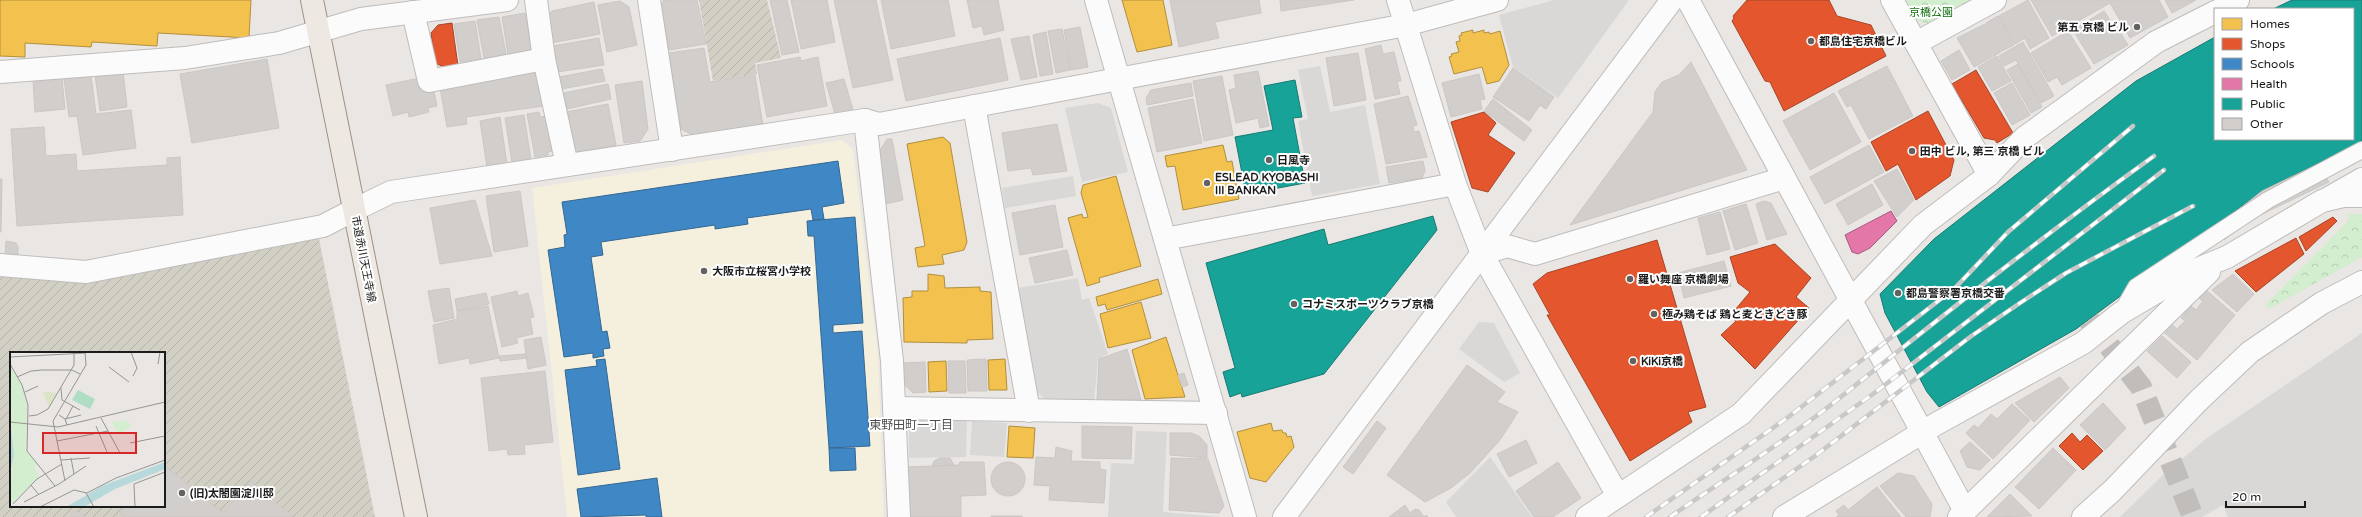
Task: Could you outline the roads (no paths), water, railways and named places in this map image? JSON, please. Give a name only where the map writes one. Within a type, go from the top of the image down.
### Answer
[{"type":"main road","name":"市道赤川天王寺線","points":[[312,0],[416,517]]},
{"type":"street","points":[[0,72],[186,58],[279,43],[361,19],[507,0]]},
{"type":"street","points":[[536,0],[544,59],[567,165]]},
{"type":"street","points":[[649,0],[672,150]]},
{"type":"street","points":[[1096,0],[1245,517]]},
{"type":"street","points":[[1398,0],[1455,184],[1482,254],[1618,496]]},
{"type":"street","points":[[0,265],[86,272],[323,226],[391,192],[865,120],[879,124],[1406,25],[1497,0]]},
{"type":"street","points":[[1284,517],[1672,0]]},
{"type":"street","points":[[1688,0],[1922,433],[1962,514],[2201,279],[2227,257]]},
{"type":"street","points":[[1892,0],[1988,175]]},
{"type":"street","points":[[1916,43],[1995,0]]},
{"type":"street","points":[[2223,8],[2238,0]]},
{"type":"street","points":[[414,12],[429,82],[544,59]]},
{"type":"street","points":[[1587,517],[1741,414],[1923,225],[1988,175],[2024,138],[2156,42],[2214,13]]},
{"type":"street","points":[[974,106],[1029,411]]},
{"type":"street","points":[[865,120],[892,361],[898,517]]},
{"type":"street","points":[[1482,254],[1507,246],[1535,254],[1784,178]]},
{"type":"street","points":[[1784,517],[1922,433],[2083,344],[2121,313],[2190,272],[2227,257],[2362,179]]},
{"type":"street","points":[[1165,240],[1455,184]]},
{"type":"street","points":[[2322,201],[2343,196],[2362,196]]},
{"type":"street","points":[[2082,517],[2113,490],[2198,401],[2250,352],[2322,303],[2362,282]]},
{"type":"street","points":[[894,408],[1216,413]]},
{"type":"lane","points":[[2121,313],[2136,287],[2268,200],[2362,150]]},
{"type":"tunnel","points":[[2089,320],[2141,387],[2193,517]]},
{"type":"railway","points":[[1646,517],[1787,418],[1955,288],[2008,232],[2133,126]]},
{"type":"railway","points":[[1670,517],[1812,419],[2031,247],[2154,156]]},
{"type":"railway","points":[[1701,517],[1873,394],[2164,170]]},
{"type":"railway","points":[[1728,517],[1815,456],[1970,337],[2020,303],[2066,273],[2193,206]]},
{"type":"place","name":"第五 京橋 ビル","points":[[2137,27]]},
{"type":"place","name":"都島住宅京橋ビル","points":[[1811,41]]},
{"type":"place","name":"田中 ビル, 第三 京橋 ビル","points":[[1912,151]]},
{"type":"place","name":"日風寺","points":[[1269,160]]},
{"type":"place","name":"ESLEAD KYOBASHI III BANKAN","points":[[1207,183]]},
{"type":"place","name":"大阪市立桜宮小学校","points":[[704,271]]},
{"type":"place","name":"羅い舞座 京橋劇場","points":[[1630,279]]},
{"type":"place","name":"都島警察署京橋交番","points":[[1898,293]]},
{"type":"place","name":"コナミスポーツクラブ京橋","points":[[1294,304]]},
{"type":"place","name":"極み鶏そば 鶏と麦ときどき豚","points":[[1654,314]]},
{"type":"place","name":"KiKi京橋","points":[[1633,361]]},
{"type":"place","name":"(旧)太閤園淀川邸","points":[[182,493]]},
{"type":"district","name":"東野田町一丁目","points":[[911,425]]},
{"type":"park label","name":"京橋公園","points":[[1931,12]]}]
